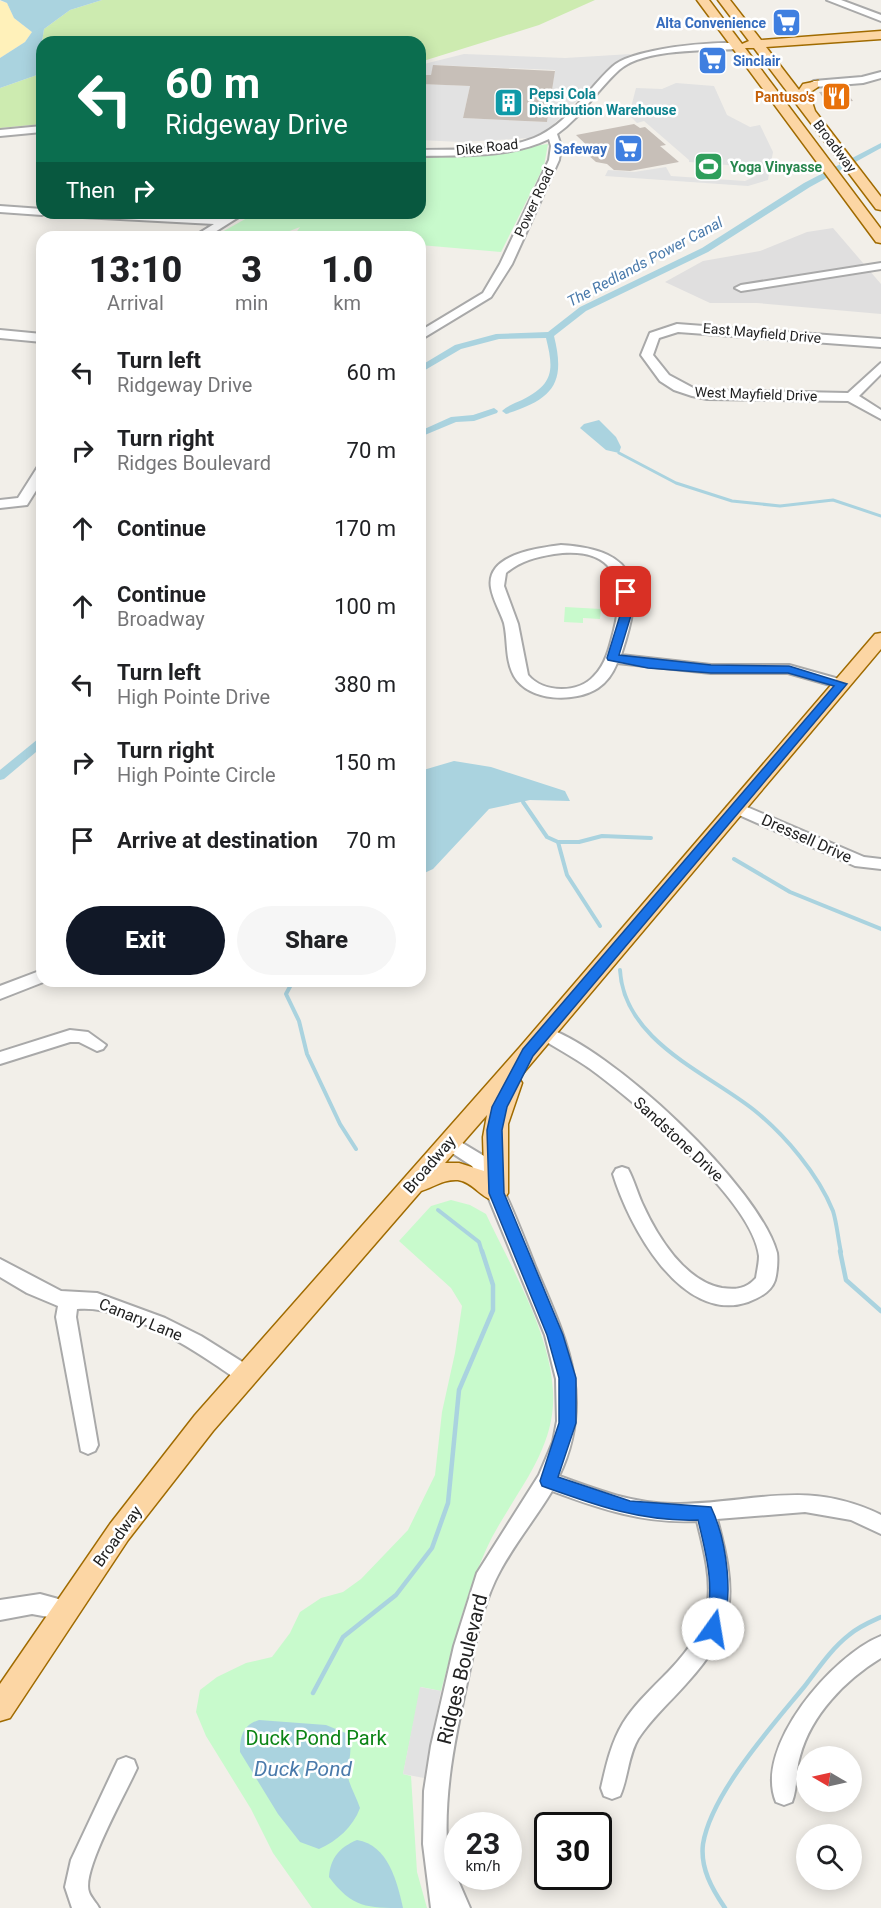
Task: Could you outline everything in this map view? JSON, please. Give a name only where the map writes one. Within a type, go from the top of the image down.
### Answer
[{"type":"main road","name":"Broadway","points":[[704,0],[881,239]]},
{"type":"main road","name":"Broadway","points":[[724,0],[881,206]]},
{"type":"main road","points":[[734,12],[763,35],[809,40]]},
{"type":"main road","points":[[738,46],[881,35]]},
{"type":"main road","points":[[777,69],[791,81],[814,84]]},
{"type":"main road","points":[[764,82],[781,85],[815,120]]},
{"type":"main road","points":[[814,84],[807,87],[803,93],[815,120]]},
{"type":"main road","name":"Broadway","points":[[0,1707],[65,1610],[159,1479],[245,1374],[528,1053],[881,638]]},
{"type":"main road","points":[[496,1193],[494,1140],[496,1118],[528,1053]]},
{"type":"main road","points":[[401,1196],[431,1175],[448,1171],[474,1175],[496,1193]]},
{"type":"street","points":[[832,0],[881,18]]},
{"type":"street","points":[[552,133],[617,67],[626,61],[650,55],[738,46]]},
{"type":"street","points":[[814,84],[863,80],[881,75]]},
{"type":"street","points":[[0,133],[36,130]]},
{"type":"street","name":"Dike Road","points":[[426,152],[514,145],[552,133]]},
{"type":"street","name":"Power Road","points":[[426,332],[487,294],[507,262],[554,160],[556,146],[552,133]]},
{"type":"street","points":[[0,209],[36,212]]},
{"type":"street","points":[[186,219],[226,221]]},
{"type":"street","points":[[209,231],[230,219]]},
{"type":"street","points":[[741,288],[881,266]]},
{"type":"street","name":"East Mayfield Drive","points":[[649,343],[654,336],[663,331],[693,328],[881,343]]},
{"type":"street","points":[[0,334],[36,337]]},
{"type":"street","name":"West Mayfield Drive","points":[[649,343],[647,355],[655,370],[667,383],[690,393],[851,397]]},
{"type":"street","points":[[881,367],[851,397],[881,415]]},
{"type":"street","points":[[0,504],[22,502],[36,480]]},
{"type":"street","points":[[561,549],[596,552],[615,563],[625,576],[628,609],[612,658],[601,678],[587,689],[564,693],[544,691],[524,681],[518,668],[511,624],[498,589],[497,579],[501,569],[536,554],[561,549]]},
{"type":"street","points":[[612,658],[648,664],[711,669],[789,669],[841,684]]},
{"type":"street","name":"Dressell Drive","points":[[735,807],[861,862],[881,864]]},
{"type":"street","points":[[0,993],[36,978]]},
{"type":"street","name":"Sandstone Drive","points":[[544,1033],[595,1064],[712,1166],[760,1228],[769,1261],[765,1280],[755,1291],[740,1297],[715,1294],[690,1283],[679,1273],[638,1216],[628,1197],[622,1174]]},
{"type":"street","points":[[0,1058],[70,1036],[82,1036],[97,1045]]},
{"type":"street","name":"Ridges Boulevard","points":[[443,1908],[436,1856],[434,1814],[439,1756],[474,1611],[498,1554],[548,1481],[567,1423],[567,1378],[555,1335],[496,1193],[477,1161],[449,1142]]},
{"type":"street","name":"Canary Lane","points":[[0,1267],[12,1277],[68,1301],[83,1299],[104,1302],[177,1332],[245,1374]]},
{"type":"street","points":[[68,1301],[66,1317],[88,1445]]},
{"type":"street","points":[[548,1481],[630,1508],[675,1514],[774,1503],[814,1502],[855,1512],[881,1526]]},
{"type":"street","points":[[612,1788],[621,1755],[631,1731],[704,1645],[713,1629],[718,1612],[720,1575],[705,1512]]},
{"type":"street","points":[[0,1610],[31,1603],[48,1603],[65,1610]]},
{"type":"street","points":[[784,1794],[787,1759],[795,1735],[808,1715],[848,1667],[881,1646]]},
{"type":"street","points":[[87,1908],[78,1896],[77,1885],[81,1866],[126,1768]]},
{"type":"street","name":"Ridges Boulevard","points":[[436,1856],[458,1908]]},
{"type":"shaded area","points":[[464,54],[565,58],[631,54],[610,67],[547,131],[530,138],[460,142],[426,140],[426,84],[470,86],[463,118],[547,122],[555,70],[434,65],[431,75],[426,75],[426,64]]},
{"type":"shaded area","points":[[676,83],[714,86],[727,115],[750,127],[760,125],[773,152],[768,180],[748,186],[605,176],[608,170],[634,172],[666,167],[671,176],[745,181],[756,176],[757,164],[752,167],[689,162],[644,121],[637,123],[629,115],[636,88],[662,89]]},
{"type":"shaded area","points":[[833,228],[881,284],[881,314],[757,303],[710,303],[665,282],[703,261],[760,251],[807,232]]},
{"type":"shaded area","points":[[420,1687],[441,1691],[424,1778],[403,1774]]},
{"type":"green space","points":[[102,0],[595,0],[539,25],[426,60],[426,36],[43,36],[44,29],[70,10]]},
{"type":"green space","points":[[36,75],[36,125],[0,128],[0,88]]},
{"type":"green space","points":[[548,144],[544,166],[501,252],[426,246],[426,231],[297,231],[300,227],[290,231],[224,231],[245,219],[426,219],[426,157],[491,152]]},
{"type":"green space","points":[[565,607],[601,609],[600,619],[583,618],[583,623],[564,622]]},
{"type":"green space","name":"Duck Pond Park","points":[[451,1200],[470,1205],[486,1214],[528,1300],[545,1346],[550,1369],[553,1391],[552,1414],[539,1456],[495,1532],[478,1569],[460,1620],[441,1691],[421,1687],[403,1774],[411,1776],[417,1872],[427,1908],[312,1908],[273,1853],[251,1809],[206,1736],[196,1712],[200,1690],[217,1677],[246,1663],[272,1657],[290,1633],[300,1612],[321,1598],[343,1592],[361,1579],[408,1530],[435,1475],[442,1412],[455,1353],[462,1306],[451,1288],[399,1241],[431,1206]]},
{"type":"sand","points":[[0,1],[7,3],[14,18],[32,32],[25,42],[0,58]]},
{"type":"water","points":[[0,0],[102,0],[70,10],[44,29],[43,36],[36,36],[36,75],[0,88],[0,58],[25,42],[32,32],[14,18],[7,3]]},
{"type":"water","points":[[599,420],[616,437],[621,447],[619,453],[606,450],[580,428],[584,424]]},
{"type":"water","points":[[454,761],[491,767],[565,791],[570,801],[530,800],[489,809],[433,869],[426,872],[426,769]]},
{"type":"water","name":"Duck Pond","points":[[259,1720],[326,1725],[348,1734],[351,1746],[348,1775],[360,1808],[349,1827],[326,1846],[319,1849],[300,1842],[278,1814],[240,1752],[246,1728]]},
{"type":"water","points":[[357,1840],[368,1843],[384,1857],[394,1876],[403,1908],[380,1908],[362,1904],[345,1895],[329,1877],[331,1864],[337,1854]]},
{"type":"building","name":"Pepsi Cola Distribution Warehouse","points":[[433,65],[555,71],[547,122],[463,118],[470,86],[426,84],[426,75],[431,75]]},
{"type":"building","name":"Pantuso's","points":[[845,90],[853,101],[843,102],[848,108],[831,109],[819,92]]},
{"type":"building","name":"Safeway","points":[[634,124],[640,128],[645,127],[666,145],[660,146],[679,162],[630,171],[614,170],[607,164],[596,162],[587,154],[595,153],[576,135]]},
{"type":"waterway","name":"The Redlands Power Canal","points":[[550,335],[583,309],[705,250],[807,185],[881,145]]},
{"type":"waterway","name":"The Redlands Power Canal","points":[[426,366],[458,347],[499,336],[550,335]]},
{"type":"waterway","name":"The Redlands Power Canal","points":[[506,411],[534,398],[550,385],[556,366],[550,335]]},
{"type":"waterway","name":"The Redlands Power Canal","points":[[426,431],[454,419],[474,418],[494,411]]},
{"type":"waterway","points":[[619,453],[676,483],[732,501],[780,506],[833,500],[881,516]]},
{"type":"waterway","name":"The Redlands Power Canal","points":[[0,776],[36,746]]},
{"type":"waterway","points":[[523,802],[547,837],[558,842]]},
{"type":"waterway","points":[[558,842],[579,842],[602,836],[651,838]]},
{"type":"waterway","points":[[558,842],[567,875],[600,926]]},
{"type":"waterway","points":[[734,859],[790,892],[881,929]]},
{"type":"waterway","points":[[620,970],[625,995],[636,1016],[652,1035],[670,1052],[754,1110],[800,1156],[819,1183],[833,1211],[841,1252]]},
{"type":"waterway","points":[[290,987],[286,994],[299,1021],[307,1054],[340,1124],[356,1149]]},
{"type":"waterway","points":[[438,1210],[479,1242],[482,1252]]},
{"type":"waterway","points":[[313,1693],[343,1637],[396,1595],[432,1548],[448,1503],[459,1390],[493,1310],[493,1285],[482,1251]]},
{"type":"waterway","points":[[840,1251],[846,1280],[881,1311]]},
{"type":"waterway","points":[[725,1908],[708,1878],[703,1861],[703,1844],[708,1824],[718,1804],[744,1761],[831,1653],[853,1632],[881,1617]]},
{"type":"place","name":"Alta Convenience","points":[[787,23]]},
{"type":"place","name":"Sinclair","points":[[712,61]]},
{"type":"place","name":"Pantuso's","points":[[836,97]]},
{"type":"place","name":"Pepsi Cola Distribution Warehouse","points":[[508,102]]},
{"type":"place","name":"Safeway","points":[[628,149]]},
{"type":"place","name":"Yoga Vinyasse","points":[[709,167]]},
{"type":"route","points":[[626,592],[628,609],[612,658],[648,664],[711,669],[789,669],[841,684],[528,1053],[499,1107],[494,1130],[496,1193],[555,1335],[567,1378],[569,1396],[567,1423],[548,1481],[630,1508],[675,1514],[705,1512],[720,1575],[718,1612],[713,1629]]}]
